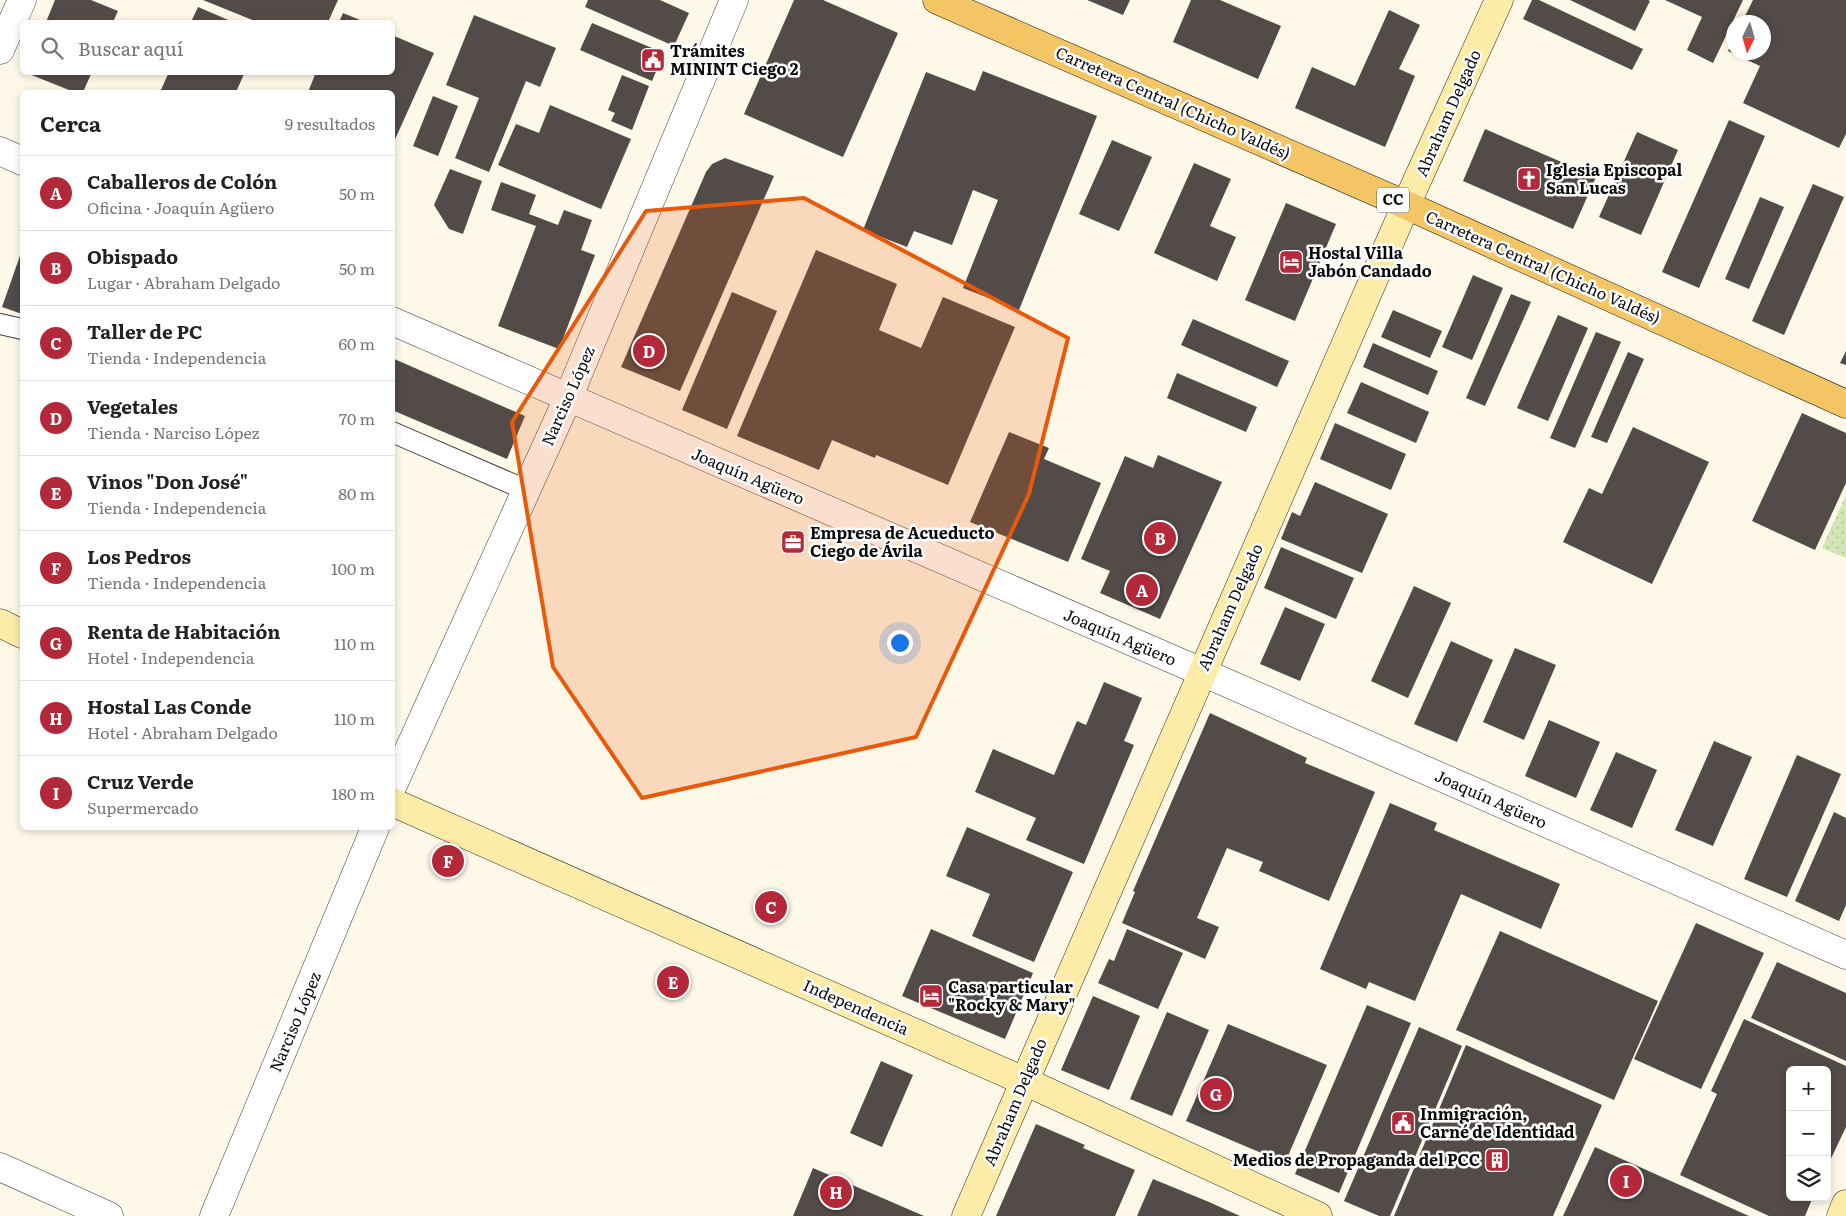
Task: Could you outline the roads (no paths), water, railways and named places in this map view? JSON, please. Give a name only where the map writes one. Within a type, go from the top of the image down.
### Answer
[{"type":"main road","name":"Carretera Central (Chicho Valdés)","points":[[937,0],[1406,205],[1846,404]]},
{"type":"main road","name":"Abraham Delgado","points":[[966,1216],[1406,205],[1499,0]]},
{"type":"main road","points":[[0,623],[20,633]]},
{"type":"main road","name":"Independencia","points":[[395,803],[1024,1081],[1318,1216]]},
{"type":"main road","points":[[1841,1216],[1846,1204]]},
{"type":"street","points":[[0,50],[22,0]]},
{"type":"street","name":"Narciso López","points":[[395,780],[568,398],[734,0]]},
{"type":"street","points":[[0,151],[20,160]]},
{"type":"street","name":"Joaquín Agüero","points":[[395,322],[1202,672],[1846,955]]},
{"type":"street","name":"Narciso López","points":[[214,1216],[374,830]]},
{"type":"street","points":[[0,1167],[110,1216]]},
{"type":"lane","points":[[0,324],[20,329]]},
{"type":"lane","points":[[395,433],[526,490]]},
{"type":"place","name":"Trámites MININT Ciego 2","points":[[653,60]]},
{"type":"place","name":"Iglesia Episcopal San Lucas","points":[[1529,179]]},
{"type":"place","name":"Hostal Villa Jabón Candado","points":[[1291,262]]},
{"type":"place","name":"Vegetales","points":[[649,351]]},
{"type":"place","name":"Obispado","points":[[1160,538]]},
{"type":"place","name":"Empresa de Acueducto Ciego de Ávila","points":[[793,542]]},
{"type":"place","name":"Caballeros de Colón","points":[[1142,590]]},
{"type":"place","name":"Los Pedros","points":[[448,861]]},
{"type":"place","name":"Taller de PC","points":[[771,907]]},
{"type":"place","name":"Vinos \"Don José\"","points":[[673,982]]},
{"type":"place","name":"Casa particular \"Rocky & Mary\"","points":[[931,996]]},
{"type":"place","name":"Renta de Habitación","points":[[1216,1094]]},
{"type":"place","name":"Inmigración, Carné de Identidad","points":[[1403,1123]]},
{"type":"place","name":"Medios de Propaganda del PCC","points":[[1497,1160]]},
{"type":"place","name":"Cruz Verde","points":[[1626,1181]]},
{"type":"place","name":"Hostal Las Conde","points":[[836,1192]]}]
